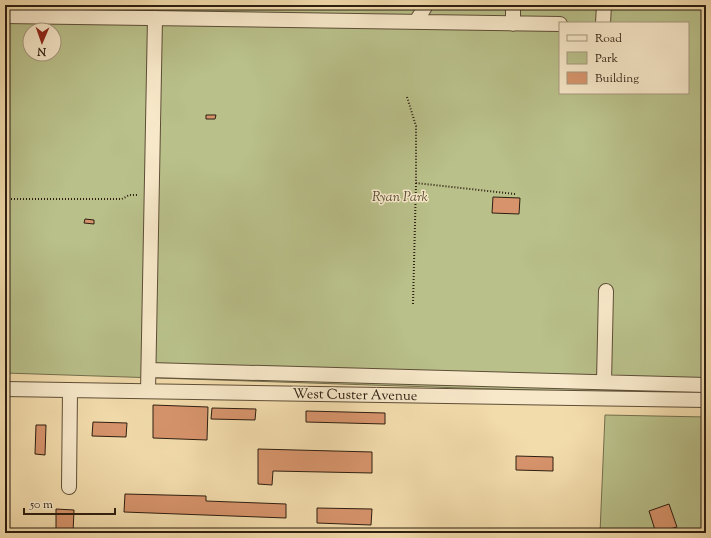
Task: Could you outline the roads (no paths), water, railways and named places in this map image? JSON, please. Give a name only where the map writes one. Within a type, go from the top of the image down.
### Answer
[{"type":"street","points":[[416,22],[426,5]]},
{"type":"street","points":[[513,5],[513,24]]},
{"type":"street","points":[[603,22],[604,5]]},
{"type":"street","points":[[5,16],[559,24]]},
{"type":"street","points":[[148,391],[155,18]]},
{"type":"street","points":[[604,382],[606,291]]},
{"type":"street","points":[[149,370],[706,385]]},
{"type":"street","name":"West Custer Avenue","points":[[5,389],[706,400]]},
{"type":"street","points":[[69,487],[70,390]]},
{"type":"park label","name":"Ryan Park","points":[[400,196]]}]
